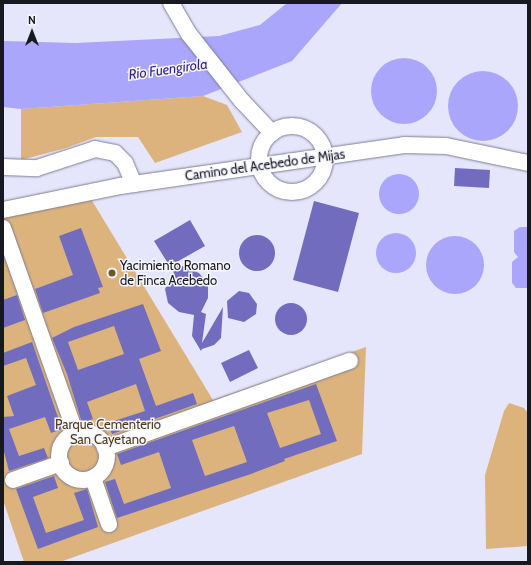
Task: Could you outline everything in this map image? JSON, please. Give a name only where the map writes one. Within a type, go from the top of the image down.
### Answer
[{"type":"street","points":[[171,3],[189,34],[242,100],[272,133]]},
{"type":"street","points":[[298,126],[307,129],[320,141],[325,156],[325,167],[317,182],[305,190],[293,193],[273,186],[263,175],[259,155],[264,141],[272,133],[281,128],[298,126]]},
{"type":"street","name":"Camino del Acebedo de Mijas","points":[[3,210],[62,196],[134,184],[325,156],[423,144],[446,146],[528,163]]},
{"type":"street","points":[[3,167],[37,168],[95,149],[115,153],[126,163],[134,184]]},
{"type":"street","points":[[3,228],[76,434]]},
{"type":"street","points":[[105,448],[350,361]]},
{"type":"street","points":[[85,431],[102,439],[105,448],[108,457],[100,475],[83,481],[64,474],[58,455],[66,438],[85,431]]},
{"type":"street","points":[[13,480],[61,463]]},
{"type":"street","points":[[93,478],[109,524]]},
{"type":"green space","points":[[203,96],[227,105],[242,132],[155,163],[138,137],[96,137],[66,148],[21,160],[21,109]]},
{"type":"green space","name":"Parque Cementerio San Cayetano","points":[[91,199],[213,400],[366,347],[362,454],[60,562],[24,562],[3,500],[3,217]]},
{"type":"green space","points":[[509,403],[524,408],[528,413],[528,546],[486,549],[485,475],[504,411]]},
{"type":"water","name":"Rio Fuengirola","points":[[287,3],[342,3],[292,61],[203,96],[21,109],[3,107],[3,41],[76,43],[219,36],[260,25]]},
{"type":"water","points":[[397,58],[411,58],[423,63],[432,72],[437,84],[435,104],[428,115],[411,124],[397,124],[385,119],[376,110],[371,98],[371,84],[376,72],[385,63]]},
{"type":"water","points":[[483,71],[496,74],[508,81],[515,93],[518,106],[515,119],[508,131],[496,138],[483,141],[470,138],[458,131],[451,119],[448,106],[451,93],[458,81],[470,74]]},
{"type":"water","points":[[403,174],[410,177],[416,183],[419,194],[418,202],[410,211],[403,214],[395,214],[388,211],[380,202],[379,190],[382,183],[391,175]]},
{"type":"water","points":[[520,227],[528,227],[528,288],[516,288],[512,283],[512,262],[518,257],[514,252],[514,231]]},
{"type":"water","points":[[400,233],[407,236],[413,242],[416,253],[415,261],[407,270],[400,273],[392,273],[385,270],[377,261],[376,249],[379,242],[388,234]]},
{"type":"water","points":[[449,236],[461,236],[476,244],[484,259],[484,271],[476,286],[461,294],[449,294],[434,286],[426,271],[426,259],[434,244]]},
{"type":"building","points":[[455,168],[490,170],[489,188],[454,186]]},
{"type":"building","points":[[314,201],[359,213],[338,292],[293,280]]},
{"type":"building","points":[[190,220],[205,246],[175,263],[199,273],[208,284],[208,298],[201,312],[206,314],[202,343],[223,307],[221,338],[214,345],[202,349],[201,351],[192,336],[194,315],[179,312],[168,303],[165,289],[174,273],[154,241]]},
{"type":"building","points":[[81,228],[103,287],[98,288],[100,293],[43,313],[35,289],[73,275],[59,236]]},
{"type":"building","points":[[260,235],[270,240],[274,246],[274,260],[270,266],[264,270],[254,271],[244,266],[240,260],[239,250],[244,240],[250,236]]},
{"type":"building","points":[[239,291],[249,293],[257,304],[256,314],[244,322],[228,318],[227,301]]},
{"type":"building","points":[[17,295],[25,320],[3,328],[3,300]]},
{"type":"building","points":[[291,303],[302,308],[307,319],[302,330],[291,335],[280,330],[275,319],[280,308]]},
{"type":"building","points":[[143,304],[161,351],[139,359],[156,406],[193,393],[197,404],[112,434],[108,423],[145,411],[136,384],[87,402],[93,419],[82,423],[67,374],[52,338],[74,327]],"holes":[[[114,326],[124,354],[78,370],[68,342]]]},
{"type":"building","points":[[32,342],[62,429],[51,433],[45,417],[9,429],[19,456],[44,448],[48,458],[9,471],[3,448],[3,417],[14,416],[7,396],[36,385],[26,358],[3,366],[3,353]]},
{"type":"building","points":[[249,350],[258,368],[230,382],[221,363]]},
{"type":"building","points":[[316,384],[337,441],[284,459],[285,461],[251,474],[117,518],[105,482],[115,479],[124,504],[171,488],[159,452],[121,465],[117,454]],"holes":[[[309,400],[321,434],[280,448],[267,413]],[[234,426],[247,462],[205,476],[192,440]]]},
{"type":"building","points":[[54,476],[58,488],[33,497],[46,533],[84,520],[74,493],[87,489],[98,527],[38,549],[16,489]]},
{"type":"place","name":"Yacimiento Romano de Finca Acebedo","points":[[112,273]]}]
